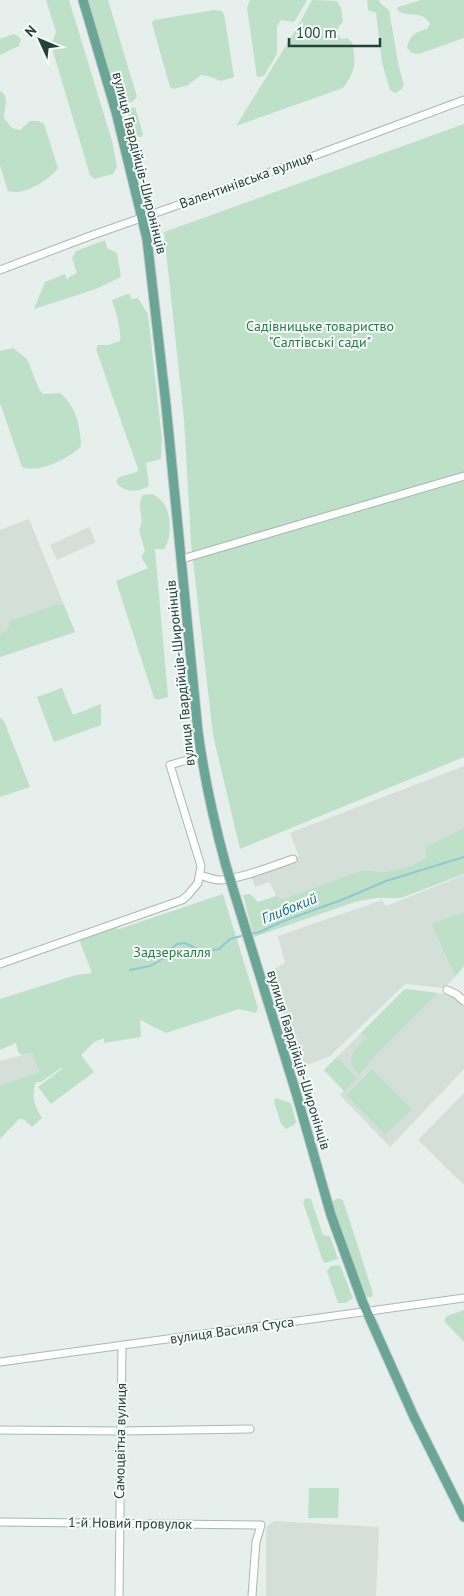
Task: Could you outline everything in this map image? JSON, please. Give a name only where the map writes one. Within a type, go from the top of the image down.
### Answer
[{"type":"main road","name":"вулиця Гвардійців-Широнінців","points":[[82,0],[116,112],[147,239],[182,559],[201,756],[218,838],[297,1096],[331,1215],[366,1312],[437,1466],[464,1517]]},
{"type":"street","name":"Валентинівська вулиця","points":[[0,270],[464,100]]},
{"type":"street","points":[[182,559],[464,476]]},
{"type":"street","points":[[0,964],[182,900],[193,890],[200,875],[200,861],[170,765],[201,756]]},
{"type":"street","points":[[200,875],[211,879],[226,879],[263,870],[293,858]]},
{"type":"street","points":[[447,990],[456,994],[464,1001]]},
{"type":"street","name":"вулиця Василя Стуса","points":[[0,1362],[464,1298]]},
{"type":"street","name":"Самоцвітна вулиця","points":[[119,1596],[122,1345]]},
{"type":"street","points":[[0,1430],[121,1432],[250,1429]]},
{"type":"street","name":"1-й Новий провулок","points":[[0,1522],[261,1525],[256,1542],[252,1596]]},
{"type":"shaded area","points":[[29,519],[75,632],[0,657],[0,530]]},
{"type":"shaded area","points":[[89,527],[96,542],[57,560],[50,545]]},
{"type":"shaded area","points":[[464,766],[464,828],[426,846],[426,858],[405,868],[383,872],[362,870],[283,899],[276,896],[270,882],[255,887],[251,875],[299,857],[290,833]]},
{"type":"shaded area","points":[[464,875],[464,912],[431,925],[455,977],[444,988],[405,984],[330,1056],[302,1067],[299,1064],[271,971],[285,963],[278,936],[382,900],[386,906]]},
{"type":"shaded area","points":[[405,989],[452,995],[464,1006],[464,1069],[390,1147],[340,1095],[344,1091],[324,1070]]},
{"type":"shaded area","points":[[32,1053],[39,1072],[0,1085],[0,1061]]},
{"type":"shaded area","points":[[464,1093],[464,1185],[418,1140]]},
{"type":"shaded area","points":[[274,1521],[379,1527],[376,1596],[266,1596],[266,1527]]},
{"type":"green space","points":[[46,0],[69,0],[112,141],[117,167],[113,174],[94,179],[90,175],[51,45],[56,32]]},
{"type":"green space","points":[[86,0],[108,0],[137,97],[132,102],[119,105],[115,103]]},
{"type":"green space","points":[[250,0],[307,0],[295,21],[281,20],[277,26],[277,54],[264,76],[257,77],[247,8]]},
{"type":"green space","points":[[312,0],[337,1],[341,8],[343,22],[339,26],[337,33],[341,39],[347,38],[352,42],[354,55],[353,71],[347,82],[343,88],[236,126],[298,26]]},
{"type":"green space","points":[[367,0],[379,0],[389,10],[399,68],[404,84],[402,89],[395,93],[390,90],[382,63],[376,13],[368,10]]},
{"type":"green space","points":[[421,0],[464,0],[464,38],[419,54],[412,53],[407,48],[409,40],[416,33],[427,29],[430,24],[427,19],[419,15],[401,13],[397,10],[398,7]]},
{"type":"green space","points":[[214,10],[221,11],[224,14],[234,77],[221,81],[201,75],[188,85],[174,89],[170,87],[152,23],[154,20]]},
{"type":"green space","points":[[14,34],[21,40],[19,46],[0,55],[0,39]]},
{"type":"green space","points":[[0,91],[6,99],[4,118],[12,128],[20,130],[30,121],[38,121],[44,124],[58,168],[43,182],[21,191],[8,191],[0,166]]},
{"type":"green space","points":[[135,107],[143,134],[141,137],[137,137],[133,131],[127,109]]},
{"type":"green space","name":"Садівницьке товариство \"Салтівські сади\"","points":[[464,124],[464,757],[240,849],[213,735],[191,543],[184,419],[164,232]]},
{"type":"green space","points":[[105,240],[107,248],[117,253],[121,277],[96,289],[34,309],[45,282],[65,274],[67,280],[77,273],[72,258],[76,251]]},
{"type":"green space","points":[[130,294],[131,299],[138,298],[148,314],[162,440],[161,459],[146,463],[149,486],[135,491],[127,490],[116,482],[119,477],[137,472],[138,468],[96,349],[98,345],[108,345],[120,341],[119,327],[112,300]]},
{"type":"green space","points":[[13,348],[27,359],[39,389],[43,394],[60,393],[70,403],[78,424],[81,446],[62,460],[45,467],[29,469],[22,467],[0,403],[0,351]]},
{"type":"green space","points":[[153,494],[165,505],[170,527],[167,545],[164,549],[155,549],[168,697],[157,700],[154,698],[116,581],[148,568],[142,559],[145,551],[139,530],[141,526],[140,504],[143,495]]},
{"type":"green space","points":[[56,604],[64,605],[75,632],[0,657],[0,634],[8,630],[9,622]]},
{"type":"green space","points":[[62,688],[73,715],[101,704],[101,725],[54,742],[37,697]]},
{"type":"green space","points":[[0,717],[4,721],[30,787],[0,797]]},
{"type":"green space","points":[[464,828],[464,874],[401,898],[375,898],[355,902],[254,937],[243,895],[250,894],[258,902],[276,896],[283,899],[362,870],[383,872],[405,868],[426,858],[426,846]]},
{"type":"green space","name":"Задзеркалля","points":[[223,894],[258,1008],[256,1013],[239,1009],[166,1033],[140,1020],[141,1037],[104,1043],[104,1038],[94,1042],[81,1055],[94,1072],[51,1104],[38,1087],[63,1068],[41,1082],[36,1082],[34,1101],[42,1118],[32,1127],[23,1119],[19,1119],[0,1139],[0,1085],[39,1072],[32,1053],[22,1055],[18,1052],[16,1043],[0,1050],[0,999],[76,975],[92,973],[78,937],[107,926],[119,929]]},
{"type":"green space","points":[[464,912],[464,966],[455,977],[431,924]]},
{"type":"green space","points":[[405,989],[438,993],[371,1060],[359,1075],[354,1069],[351,1060],[354,1051],[366,1038],[361,1033]]},
{"type":"green space","points":[[337,1057],[357,1078],[344,1091],[324,1070]]},
{"type":"green space","points":[[372,1069],[412,1109],[385,1135],[346,1095]]},
{"type":"green space","points":[[275,1098],[291,1103],[296,1122],[294,1125],[286,1129],[281,1124],[274,1102]]},
{"type":"green space","points":[[306,1198],[311,1199],[323,1235],[330,1236],[338,1259],[325,1263],[322,1259],[303,1202]]},
{"type":"green space","points":[[338,1198],[343,1200],[373,1294],[372,1297],[367,1297],[363,1293],[332,1205],[333,1201]]},
{"type":"green space","points":[[340,1265],[353,1298],[346,1303],[338,1303],[327,1271],[331,1266]]},
{"type":"green space","points":[[464,1310],[464,1342],[444,1321],[447,1316]]},
{"type":"green space","points":[[309,1488],[339,1488],[338,1518],[308,1518]]},
{"type":"waterway","name":"Глибокий","points":[[250,934],[260,932],[386,881],[464,857]]},
{"type":"waterway","name":"Глибокий","points":[[130,970],[150,966],[166,957],[177,944],[185,943],[203,952],[219,949],[230,939],[245,935]]}]
